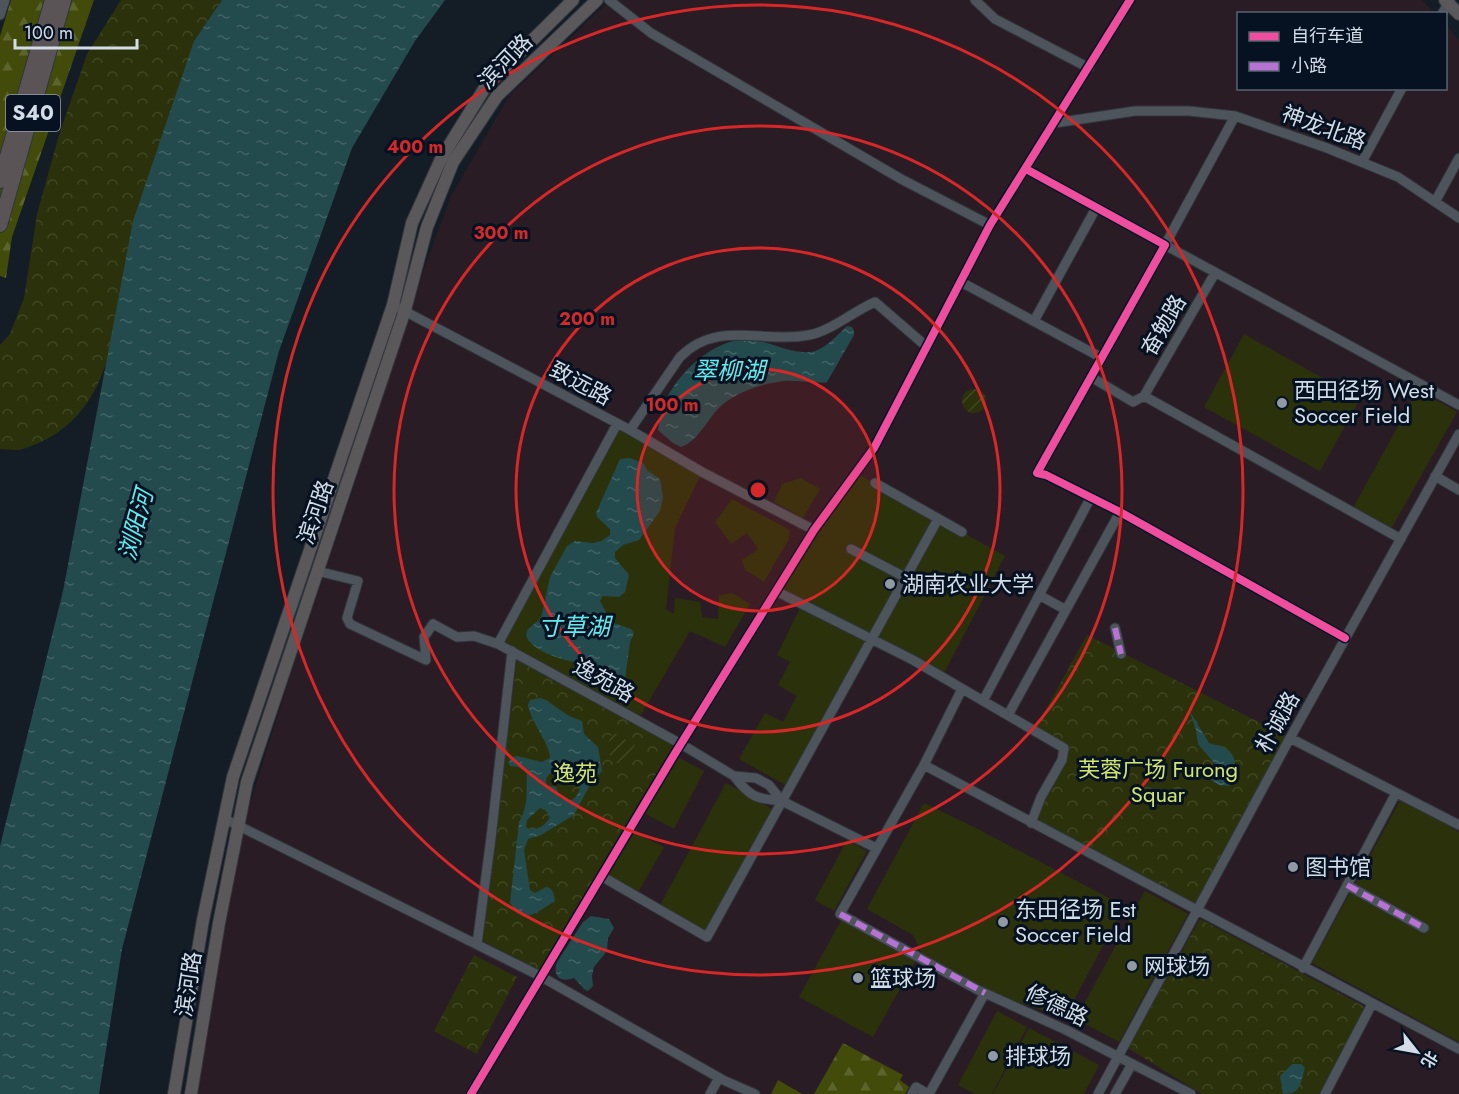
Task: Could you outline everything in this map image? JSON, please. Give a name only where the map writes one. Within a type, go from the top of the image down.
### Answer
[{"type":"highway","name":"S40","points":[[0,181],[52,0]]},
{"type":"highway","name":"S40","points":[[0,225],[64,0]]},
{"type":"main road","name":"滨河路","points":[[174,1094],[203,920],[233,777],[393,304],[412,223],[442,157],[486,86],[573,0]]},
{"type":"main road","name":"滨河路","points":[[191,1094],[219,923],[247,782],[405,310],[427,227],[453,162],[497,96],[597,0]]},
{"type":"main road","points":[[1446,4],[1459,14]]},
{"type":"street","points":[[0,15],[4,0]]},
{"type":"street","points":[[609,0],[651,33],[901,179],[990,225]]},
{"type":"street","points":[[975,0],[995,18],[1089,68]]},
{"type":"street","points":[[471,1094],[681,744],[814,530],[874,448],[990,225],[1130,0]]},
{"type":"street","points":[[1362,162],[1401,90]]},
{"type":"street","name":"神龙北路","points":[[1054,123],[1134,111],[1189,111],[1235,116],[1398,177],[1459,218]]},
{"type":"street","points":[[1235,116],[1037,472],[1120,512],[1345,638]]},
{"type":"street","points":[[1435,202],[1459,158]]},
{"type":"street","points":[[1026,169],[1459,405]]},
{"type":"street","points":[[1034,321],[1096,208]]},
{"type":"street","name":"奋勉路","points":[[1144,396],[1215,273]]},
{"type":"street","points":[[961,282],[1102,358]]},
{"type":"street","points":[[630,430],[680,357],[689,348],[713,337],[738,334],[774,337],[811,335],[875,302],[927,347]]},
{"type":"street","name":"致远路","points":[[393,304],[630,430],[702,472],[814,530]]},
{"type":"street","points":[[1091,377],[1133,402],[1144,396],[1401,539]]},
{"type":"street","points":[[498,644],[617,424]]},
{"type":"street","name":"朴诚路","points":[[1098,1094],[1290,738],[1459,434]]},
{"type":"street","points":[[1435,476],[1459,490]]},
{"type":"street","points":[[875,483],[962,532]]},
{"type":"street","points":[[983,701],[1091,497]]},
{"type":"street","points":[[1008,716],[1120,512]]},
{"type":"street","points":[[601,876],[707,937],[938,519]]},
{"type":"street","points":[[851,549],[916,584]]},
{"type":"street","name":"逸苑路","points":[[317,571],[358,581],[347,618],[351,624],[426,660],[424,637],[433,624],[457,637],[474,636],[498,644],[681,744],[734,776],[756,778],[769,785],[782,801],[876,848]]},
{"type":"street","points":[[777,591],[913,660],[1064,748],[1062,760],[1041,796],[1031,823]]},
{"type":"street","points":[[1039,595],[1066,610]]},
{"type":"street","points":[[1115,628],[1121,654]]},
{"type":"street","points":[[477,944],[512,651]]},
{"type":"street","points":[[876,848],[924,765],[962,689]]},
{"type":"street","points":[[1290,738],[1459,825]]},
{"type":"street","points":[[924,765],[1197,912],[1459,1049]]},
{"type":"street","points":[[734,776],[746,792],[760,800],[782,801]]},
{"type":"street","points":[[1303,968],[1396,793]]},
{"type":"street","points":[[225,819],[540,976],[719,1078],[755,1094]]},
{"type":"street","name":"修德路","points":[[876,848],[840,914],[982,991],[1118,1056],[1191,1094]]},
{"type":"street","points":[[1347,885],[1424,928]]},
{"type":"street","points":[[912,1094],[916,1087],[929,1094],[982,991]]},
{"type":"street","points":[[1325,1094],[1372,1004]]},
{"type":"street","points":[[1115,1094],[1132,1064]]},
{"type":"street","points":[[710,1094],[719,1078]]},
{"type":"shaded area","name":"湖南农业大学","points":[[610,0],[1422,0],[1434,12],[1237,12],[1237,90],[1447,90],[1447,26],[1459,40],[1459,1094],[197,1094],[240,837],[292,669],[420,280],[451,196],[509,96]]},
{"type":"green space","points":[[11,0],[94,0],[12,237],[6,278],[0,276],[0,36]]},
{"type":"green space","points":[[121,0],[222,0],[194,41],[108,358],[94,392],[72,420],[42,442],[23,449],[0,449],[0,345],[10,334],[24,298],[37,214],[59,135],[87,54]]},
{"type":"green space","name":"西田径场 West Soccer Field","points":[[1244,334],[1360,399],[1320,471],[1204,407]]},
{"type":"green space","points":[[974,389],[979,390],[985,396],[985,406],[979,412],[974,413],[969,412],[963,406],[962,401],[963,396],[969,390]]},
{"type":"green space","points":[[1418,390],[1457,412],[1391,529],[1353,508]]},
{"type":"green space","points":[[617,424],[702,472],[675,528],[666,609],[674,614],[675,598],[700,602],[702,617],[718,619],[719,595],[733,593],[750,604],[725,647],[690,631],[638,720],[498,644]]},
{"type":"green space","points":[[856,473],[1005,556],[942,677],[872,641],[789,787],[739,759],[765,713],[783,722],[797,696],[778,685],[790,662],[777,655],[802,604],[776,591]]},
{"type":"green space","points":[[801,478],[820,489],[803,518],[774,502],[782,484]]},
{"type":"green space","points":[[732,499],[790,530],[789,539],[764,582],[745,570],[742,560],[758,549],[747,533],[731,544],[715,522]]},
{"type":"green space","name":"芙蓉广场 Furong Squar","points":[[1087,635],[1290,738],[1197,912],[1095,857],[1055,829],[1036,820],[1047,781],[1068,746],[1035,729]]},
{"type":"green space","name":"逸苑","points":[[517,660],[675,746],[539,970],[483,941]]},
{"type":"green space","points":[[613,732],[635,745],[623,767],[614,760],[609,752]]},
{"type":"green space","points":[[674,755],[704,771],[674,829],[640,811]]},
{"type":"green space","points":[[726,783],[776,811],[707,937],[658,909]]},
{"type":"green space","points":[[1401,799],[1459,832],[1459,1042],[1312,963]]},
{"type":"green space","name":"东田径场 Est Soccer Field","points":[[924,803],[1124,906],[1065,1017],[978,990],[926,962],[913,935],[867,909]]},
{"type":"green space","points":[[629,830],[664,847],[636,896],[601,876]]},
{"type":"green space","points":[[847,840],[867,851],[834,911],[815,900]]},
{"type":"green space","name":"网球场","points":[[1145,891],[1188,914],[1119,1042],[1076,1019]]},
{"type":"green space","name":"篮球场","points":[[842,919],[916,960],[873,1037],[799,997]]},
{"type":"green space","points":[[1200,919],[1367,1008],[1319,1094],[1202,1094],[1128,1048]]},
{"type":"green space","points":[[474,955],[517,977],[477,1054],[434,1031]]},
{"type":"green space","name":"排球场","points":[[997,1011],[1027,1027],[992,1094],[975,1094],[958,1085]]},
{"type":"green space","points":[[1029,1028],[1099,1065],[1084,1094],[993,1094]]},
{"type":"green space","points":[[843,1043],[903,1075],[900,1080],[909,1087],[905,1094],[814,1094]]},
{"type":"green space","points":[[778,1080],[802,1094],[771,1094]]},
{"type":"water","name":"浏阳河","points":[[222,0],[445,0],[415,41],[352,148],[279,351],[122,949],[99,1094],[0,1094],[0,846],[63,591],[133,221],[194,41]]},
{"type":"water","name":"翠柳湖","points":[[847,326],[852,327],[854,335],[827,382],[784,381],[747,390],[721,406],[700,433],[681,447],[658,430],[664,406],[673,387],[692,365],[715,348],[728,342],[755,340],[789,350],[810,352],[825,346]]},
{"type":"water","name":"寸草湖","points":[[630,458],[643,463],[648,471],[660,479],[663,497],[660,511],[639,540],[623,545],[615,552],[615,558],[629,575],[625,592],[619,597],[603,596],[600,601],[611,622],[631,629],[634,633],[630,642],[625,680],[608,684],[582,674],[576,662],[555,657],[539,649],[528,640],[526,635],[528,629],[539,620],[542,614],[550,577],[567,546],[575,541],[593,543],[601,541],[610,535],[610,529],[597,517],[596,513],[620,459]]},
{"type":"water","points":[[540,698],[546,700],[569,716],[582,721],[584,734],[598,747],[602,771],[592,781],[574,815],[541,835],[528,839],[524,850],[530,890],[535,893],[546,887],[553,892],[555,901],[525,917],[518,913],[510,903],[519,822],[526,804],[527,772],[510,766],[508,762],[517,756],[542,762],[550,758],[547,746],[530,712],[528,705],[530,700]],"holes":[[[561,770],[572,774],[579,781],[579,790],[572,800],[560,798],[556,787],[547,785],[548,776]],[[540,808],[545,810],[550,817],[541,827],[529,829],[526,827],[527,820]]]},
{"type":"water","points":[[1189,710],[1209,743],[1223,747],[1232,754],[1235,764],[1230,786],[1219,785],[1210,779],[1215,764],[1198,744]]},
{"type":"water","points":[[591,916],[609,919],[614,928],[608,938],[607,951],[594,967],[593,986],[588,991],[574,978],[565,980],[559,978],[556,967],[583,922]]},
{"type":"water","points":[[1292,1064],[1301,1064],[1305,1068],[1301,1083],[1294,1092],[1283,1094],[1280,1076]]},
{"type":"marked path","points":[[1115,628],[1121,654]]},
{"type":"marked path","points":[[1347,885],[1424,928]]},
{"type":"marked path","points":[[840,914],[985,993]]},
{"type":"cycle path","points":[[471,1094],[674,755],[814,530],[874,448],[990,225],[1130,0]]},
{"type":"cycle path","points":[[1026,169],[1165,245],[1037,473],[1046,475],[1120,512],[1345,638]]},
{"type":"place","name":"西田径场 West Soccer Field","points":[[1282,403]]},
{"type":"place","name":"湖南农业大学","points":[[890,584]]},
{"type":"place","name":"图书馆","points":[[1293,867]]},
{"type":"place","name":"东田径场 Est Soccer Field","points":[[1003,922]]},
{"type":"place","name":"网球场","points":[[1132,966]]},
{"type":"place","name":"篮球场","points":[[858,978]]},
{"type":"place","name":"排球场","points":[[993,1056]]}]
